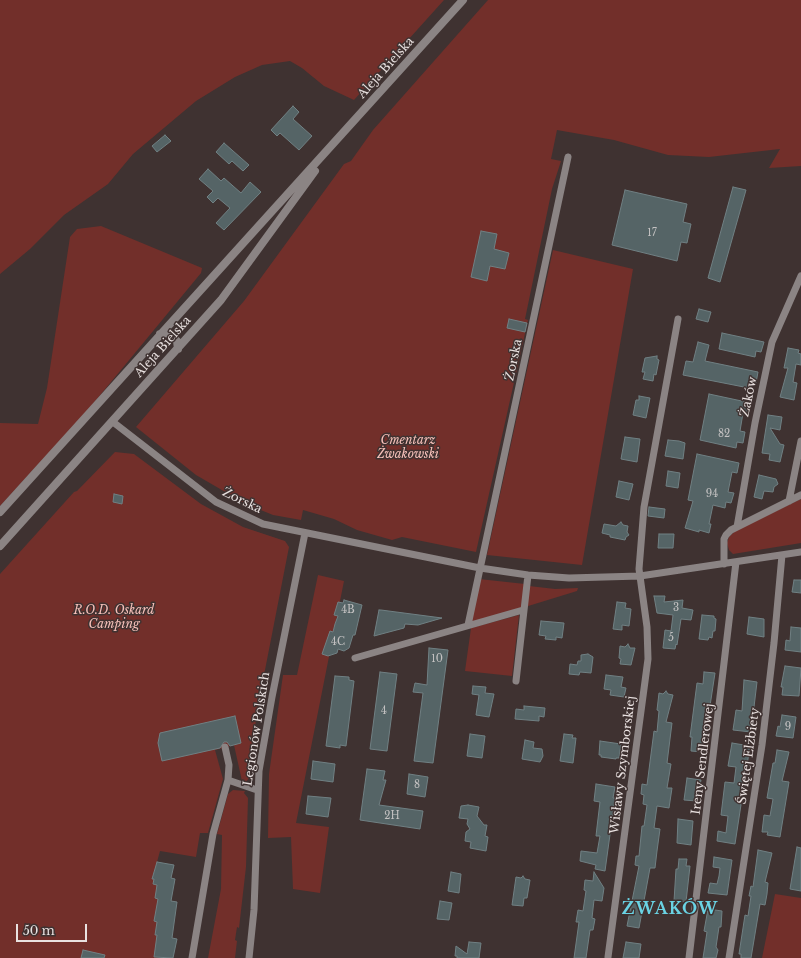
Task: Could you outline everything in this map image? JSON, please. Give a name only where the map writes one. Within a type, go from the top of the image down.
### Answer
[{"type":"street","name":"Aleja Bielska","points":[[0,512],[160,334],[328,152],[463,0]]},
{"type":"street","name":"Aleja Bielska","points":[[0,546],[221,300],[328,152]]},
{"type":"street","name":"Żorska","points":[[468,626],[568,157]]},
{"type":"street","name":"Żaków","points":[[737,527],[755,423],[772,342],[801,276]]},
{"type":"street","points":[[640,576],[639,569],[644,507],[678,319]]},
{"type":"street","points":[[160,334],[167,333],[172,336],[176,341],[178,349]]},
{"type":"street","name":"Żorska","points":[[113,422],[216,502],[263,524],[480,568],[528,575],[569,578],[640,576],[801,552]]},
{"type":"street","points":[[789,501],[801,441]]},
{"type":"street","points":[[724,564],[724,540],[726,534],[801,495]]},
{"type":"street","name":"Legionów Polskich","points":[[249,957],[254,910],[259,771],[272,697],[305,532]]},
{"type":"street","name":"Świętej Elżbiety","points":[[729,958],[762,744],[774,643],[782,555]]},
{"type":"street","name":"Ireny Sendlerowej","points":[[689,958],[736,562]]},
{"type":"street","points":[[516,681],[528,575]]},
{"type":"street","name":"Wisławy Szymborskiej","points":[[608,957],[648,659],[647,628],[640,576]]},
{"type":"street","points":[[355,658],[523,610]]},
{"type":"street","name":"Legionów Polskich","points":[[192,958],[213,834],[228,780],[229,765],[225,748]]},
{"type":"street","points":[[228,780],[258,790]]},
{"type":"green space","points":[[0,0],[444,0],[354,100],[324,86],[302,68],[290,61],[262,65],[235,77],[196,101],[133,154],[108,184],[64,215],[30,249],[0,274]]},
{"type":"green space","name":"Cmentarz Żwakowski","points":[[488,0],[801,0],[801,166],[769,168],[780,149],[709,157],[668,155],[614,140],[557,130],[551,159],[561,161],[552,189],[525,319],[528,320],[476,552],[402,537],[392,540],[357,530],[334,519],[303,510],[301,520],[273,515],[246,504],[196,475],[136,427],[244,301],[344,164],[351,161],[373,130]]},
{"type":"green space","points":[[101,226],[202,268],[201,273],[87,411],[0,506],[0,423],[38,424],[47,388],[70,237],[77,229]]},
{"type":"green space","points":[[553,250],[633,269],[582,565],[487,555]]},
{"type":"green space","name":"R.O.D. Oskard Camping","points":[[115,452],[134,454],[201,504],[243,527],[285,541],[289,547],[257,711],[249,778],[246,782],[242,781],[234,745],[215,750],[223,779],[208,833],[200,833],[196,857],[160,851],[157,862],[164,880],[155,957],[158,958],[0,958],[0,574],[74,492],[77,491]]},
{"type":"green space","points":[[801,499],[801,543],[733,554],[729,550],[727,543],[729,537],[736,530]]},
{"type":"green space","points":[[318,575],[344,581],[296,823],[329,827],[320,893],[293,889],[291,837],[268,838],[269,774],[283,675],[297,675]]},
{"type":"green space","points":[[479,579],[525,584],[521,608],[471,622]]},
{"type":"green space","points":[[529,586],[555,589],[578,588],[577,591],[525,607]]},
{"type":"green space","points":[[519,615],[512,676],[465,671],[471,628]]},
{"type":"green space","points":[[233,790],[245,791],[244,793],[248,798],[246,867],[239,928],[237,927],[235,940],[237,941],[235,958],[208,958],[221,889],[222,835],[217,834],[228,794]]},
{"type":"green space","points":[[775,894],[801,898],[801,958],[762,958]]},
{"type":"building","points":[[293,106],[299,112],[293,119],[312,136],[299,150],[280,133],[277,136],[271,130]]},
{"type":"building","points":[[165,135],[171,141],[157,152],[152,146]]},
{"type":"building","points":[[224,143],[249,165],[243,171],[232,161],[229,164],[216,152]]},
{"type":"building","points":[[208,169],[221,181],[224,178],[241,193],[250,182],[261,192],[224,230],[216,223],[230,208],[218,198],[213,203],[207,197],[213,191],[199,179]]},
{"type":"building","points":[[733,187],[746,190],[720,282],[708,278]]},
{"type":"building","points":[[625,190],[687,204],[683,222],[691,224],[687,243],[681,242],[677,261],[612,245]]},
{"type":"building","points":[[481,231],[497,234],[494,249],[509,253],[505,269],[490,266],[487,281],[471,277]]},
{"type":"building","points":[[699,309],[711,312],[708,322],[696,319]]},
{"type":"building","points":[[509,319],[527,323],[525,332],[507,328]]},
{"type":"building","points":[[722,333],[764,342],[761,352],[756,351],[755,357],[719,349]]},
{"type":"building","points":[[698,342],[709,345],[705,361],[758,372],[756,383],[750,382],[749,388],[683,375],[686,361],[693,362]]},
{"type":"building","points":[[788,348],[799,350],[798,353],[801,354],[801,365],[796,364],[793,382],[797,383],[794,400],[780,397],[788,368],[784,368]]},
{"type":"building","points":[[657,356],[657,359],[659,360],[656,375],[654,374],[653,381],[643,379],[645,372],[642,372],[645,358]]},
{"type":"building","points":[[709,394],[751,403],[749,414],[743,413],[740,431],[745,432],[743,443],[737,442],[736,448],[700,440]]},
{"type":"building","points":[[639,396],[650,398],[646,418],[633,415],[636,400],[639,400]]},
{"type":"building","points":[[768,415],[782,417],[780,430],[770,428],[780,444],[784,445],[780,462],[769,460],[770,454],[762,453]]},
{"type":"building","points":[[625,437],[640,439],[637,462],[621,459]]},
{"type":"building","points":[[668,440],[685,443],[683,459],[665,456]]},
{"type":"building","points":[[697,454],[739,463],[737,473],[732,472],[728,492],[734,493],[731,503],[726,502],[725,508],[713,505],[709,524],[711,524],[709,533],[685,528],[693,501],[688,500]]},
{"type":"building","points":[[668,471],[680,473],[678,488],[666,486]]},
{"type":"building","points":[[759,475],[776,479],[778,484],[774,487],[773,492],[764,491],[762,499],[754,497]]},
{"type":"building","points":[[619,481],[633,484],[629,500],[616,497]]},
{"type":"building","points":[[114,494],[123,496],[122,504],[113,502]]},
{"type":"building","points":[[649,507],[665,509],[664,518],[648,516]]},
{"type":"building","points":[[621,522],[623,525],[628,526],[627,532],[629,535],[625,540],[610,537],[610,535],[602,533],[604,524],[616,526]]},
{"type":"building","points":[[659,534],[674,534],[673,548],[658,548]]},
{"type":"building","points":[[794,580],[801,580],[801,593],[792,592]]},
{"type":"building","points":[[654,596],[665,596],[664,602],[683,600],[682,608],[693,610],[691,620],[681,619],[675,649],[663,648],[665,630],[671,631],[673,615],[657,613]]},
{"type":"building","points":[[344,600],[362,605],[355,635],[353,635],[349,648],[344,651],[338,649],[337,653],[328,656],[322,654],[330,631],[333,632],[338,616],[334,615],[338,602],[343,603]]},
{"type":"building","points":[[617,602],[626,603],[625,608],[631,609],[629,626],[622,625],[622,630],[613,629]]},
{"type":"building","points":[[379,610],[442,618],[418,625],[405,624],[404,628],[374,636]]},
{"type":"building","points":[[702,615],[714,616],[716,619],[715,631],[713,631],[712,638],[709,637],[708,640],[699,639]]},
{"type":"building","points":[[749,617],[764,619],[764,637],[747,634]]},
{"type":"building","points":[[541,621],[564,623],[562,638],[556,637],[556,640],[545,639],[546,636],[539,635]]},
{"type":"building","points":[[791,627],[801,628],[801,652],[785,650],[786,640],[790,641]]},
{"type":"building","points":[[628,644],[630,648],[635,648],[631,665],[620,664],[620,646],[625,647]]},
{"type":"building","points":[[429,648],[448,650],[433,763],[414,761],[423,693],[413,692],[415,683],[427,685]]},
{"type":"building","points":[[588,654],[593,657],[591,673],[580,672],[579,675],[569,674],[570,664],[577,665],[578,661],[581,661],[581,655]]},
{"type":"building","points":[[785,666],[801,668],[799,696],[782,695],[783,687],[781,687]]},
{"type":"building","points":[[380,672],[397,674],[387,751],[370,749]]},
{"type":"building","points":[[704,672],[715,673],[703,752],[691,751],[692,737],[690,737],[697,683],[703,684]]},
{"type":"building","points":[[606,675],[623,677],[621,687],[626,688],[624,697],[610,695],[611,690],[604,689]]},
{"type":"building","points":[[335,676],[349,677],[349,680],[354,681],[346,746],[340,745],[340,748],[326,746]]},
{"type":"building","points":[[744,680],[757,682],[751,732],[733,730],[736,710],[742,711]]},
{"type":"building","points":[[473,686],[486,687],[485,693],[494,694],[489,717],[476,715],[479,695],[472,694]]},
{"type":"building","points":[[666,691],[668,694],[673,695],[666,722],[672,723],[667,763],[671,764],[667,788],[672,788],[669,808],[657,806],[654,828],[660,829],[655,868],[650,868],[639,928],[627,926],[639,866],[635,865],[636,856],[639,856],[642,826],[644,826],[647,805],[643,804],[644,795],[641,794],[642,784],[647,785],[654,731],[657,732],[659,693],[663,694]]},
{"type":"building","points":[[524,706],[545,708],[544,717],[539,716],[539,721],[515,719],[516,709],[524,710]]},
{"type":"building","points":[[782,715],[796,717],[793,738],[776,736],[778,726],[780,727]]},
{"type":"building","points":[[235,716],[241,743],[230,746],[227,742],[224,742],[220,748],[162,761],[158,743],[160,733]]},
{"type":"building","points":[[470,734],[485,736],[482,758],[467,756]]},
{"type":"building","points":[[564,734],[573,735],[572,738],[576,738],[573,763],[560,761]]},
{"type":"building","points":[[525,740],[534,742],[533,748],[542,749],[543,756],[540,762],[522,759]]},
{"type":"building","points":[[600,741],[621,744],[619,758],[601,757],[601,755],[599,755]]},
{"type":"building","points":[[732,743],[750,746],[735,844],[717,841],[718,831],[726,833],[728,816],[721,815],[725,782],[734,783],[736,767],[728,766]]},
{"type":"building","points":[[777,750],[789,752],[782,781],[789,782],[780,837],[767,835],[768,832],[762,832],[764,815],[770,816],[773,799],[767,798],[773,763],[775,763]]},
{"type":"building","points":[[313,761],[335,764],[333,782],[311,779]]},
{"type":"building","points":[[367,769],[385,771],[383,780],[386,780],[379,805],[423,811],[420,829],[360,820]]},
{"type":"building","points":[[409,774],[428,777],[425,797],[407,794]]},
{"type":"building","points":[[687,778],[701,780],[697,801],[684,800]]},
{"type":"building","points":[[596,784],[615,787],[613,798],[615,798],[605,871],[595,869],[596,865],[580,861],[581,851],[597,853],[600,836],[596,836],[600,802],[594,801]]},
{"type":"building","points":[[308,796],[331,798],[328,817],[306,814]]},
{"type":"building","points":[[468,805],[479,807],[477,816],[484,825],[487,825],[485,836],[488,837],[486,851],[470,848],[471,842],[465,841],[466,832],[470,829],[467,824],[468,819],[459,818],[461,806]]},
{"type":"building","points":[[678,819],[693,821],[691,845],[677,843]]},
{"type":"building","points":[[797,847],[801,848],[801,891],[790,889]]},
{"type":"building","points":[[758,850],[772,853],[765,882],[768,883],[767,894],[765,905],[760,904],[751,958],[741,958],[741,954],[739,954],[745,915],[748,916],[751,896],[749,896],[751,886],[753,887]]},
{"type":"building","points":[[714,857],[732,860],[727,895],[708,893],[710,883],[717,884],[719,876],[720,868],[713,867]]},
{"type":"building","points":[[679,859],[687,859],[686,866],[690,866],[686,902],[674,901],[676,869],[678,869]]},
{"type":"building","points":[[157,862],[174,865],[171,878],[175,879],[171,901],[177,902],[172,938],[177,939],[173,958],[154,957],[157,922],[154,921],[158,899],[155,898],[157,885],[153,884],[154,879],[152,879]]},
{"type":"building","points":[[451,872],[461,874],[459,893],[448,891]]},
{"type":"building","points":[[594,872],[604,888],[602,901],[594,900],[592,918],[595,919],[593,930],[590,930],[586,958],[574,958],[579,922],[576,922],[578,910],[583,911],[586,891],[584,890],[585,880],[593,881]]},
{"type":"building","points":[[523,876],[525,879],[530,880],[527,898],[524,898],[523,906],[512,905],[516,877],[521,878]]},
{"type":"building","points":[[440,901],[452,903],[449,920],[437,919]]},
{"type":"building","points":[[708,909],[722,911],[721,927],[719,927],[716,947],[718,950],[716,958],[703,958],[707,932],[704,931]]},
{"type":"building","points":[[469,942],[481,943],[479,958],[457,958],[457,956],[455,956],[456,946],[467,954]]},
{"type":"building","points":[[626,942],[641,944],[639,958],[623,958]]},
{"type":"building","points":[[83,950],[105,955],[104,958],[81,958]]},
{"type":"district","name":"ŻWAKÓW","points":[[670,909]]}]
